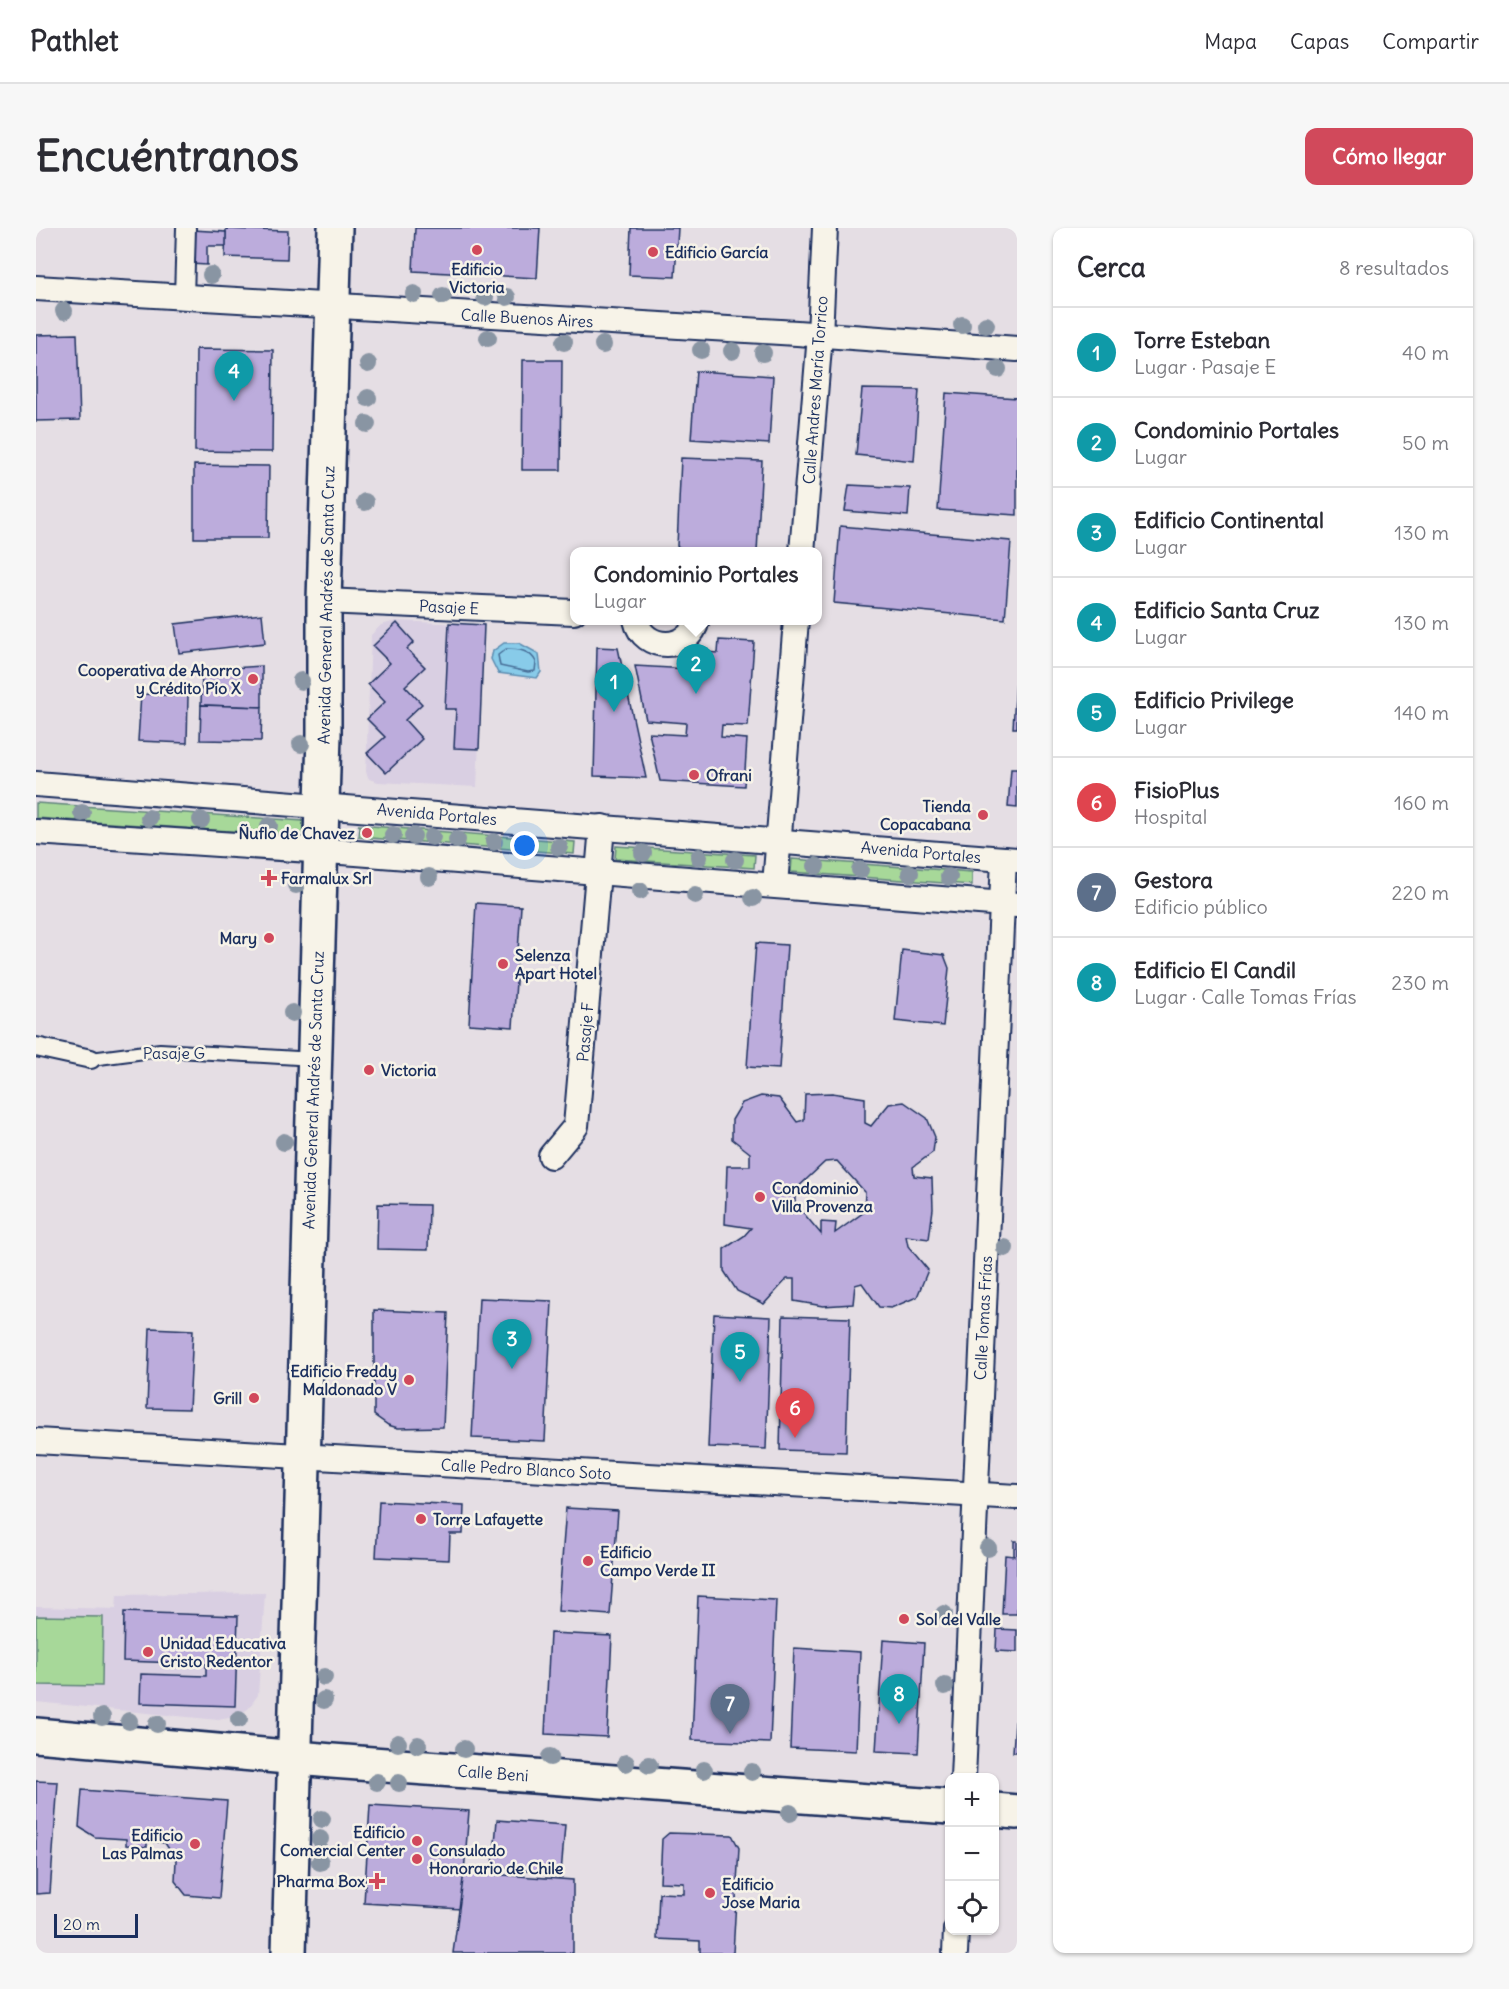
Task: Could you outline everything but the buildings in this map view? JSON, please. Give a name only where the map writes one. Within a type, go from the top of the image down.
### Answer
[{"type":"main road","name":"Avenida General Andrés de Santa Cruz","points":[[289,1953],[335,228]]},
{"type":"main road","name":"Calle Beni","points":[[36,1735],[945,1807]]},
{"type":"main road","points":[[999,1810],[1017,1812]]},
{"type":"street","points":[[184,297],[186,228]]},
{"type":"street","name":"Calle Andres María Torrico","points":[[802,547],[820,335],[825,228]]},
{"type":"street","name":"Calle Buenos Aires","points":[[36,288],[1017,349]]},
{"type":"street","name":"Pasaje E","points":[[324,601],[570,612]]},
{"type":"street","points":[[638,625],[642,634],[661,645],[682,641],[690,634],[695,625]]},
{"type":"street","points":[[775,885],[796,625]]},
{"type":"street","name":"Avenida Portales","points":[[36,784],[1011,859]]},
{"type":"street","name":"Pasaje F","points":[[551,1156],[576,1126],[602,827]]},
{"type":"street","points":[[36,832],[320,851],[1009,904]]},
{"type":"street","name":"Calle Tomas Frías","points":[[963,1773],[975,1494],[1011,859]]},
{"type":"street","name":"Pasaje G","points":[[36,1047],[91,1059]]},
{"type":"street","name":"Calle Pedro Blanco Soto","points":[[36,1441],[1017,1497]]},
{"type":"street","points":[[956,1935],[956,1953]]},
{"type":"lane","name":"Pasaje G","points":[[91,1059],[160,1050],[314,1059]]},
{"type":"shaded area","points":[[396,621],[484,625],[477,787],[378,782],[369,779],[366,772],[371,635],[381,625]]},
{"type":"shaded area","name":"Unidad Educativa Cristo Redentor","points":[[265,1593],[258,1695],[248,1709],[235,1717],[218,1720],[36,1702],[36,1607],[116,1609],[117,1595]]},
{"type":"green space","points":[[36,803],[304,821],[304,836],[36,818]]},
{"type":"green space","points":[[358,825],[575,842],[574,854],[357,837],[359,837],[360,826]]},
{"type":"green space","points":[[616,846],[755,855],[754,868],[615,859]]},
{"type":"green space","points":[[792,859],[972,872],[972,885],[791,872]]},
{"type":"green space","points":[[36,1616],[103,1617],[102,1686],[36,1685]]},
{"type":"water","points":[[504,643],[519,643],[539,654],[541,672],[537,678],[498,673],[491,659],[493,651]]},
{"type":"place","name":"Edificio Victoria","points":[[477,250]]},
{"type":"place","name":"Edificio García","points":[[653,252]]},
{"type":"place","name":"Edificio Santa Cruz","points":[[234,401]]},
{"type":"place","name":"Cooperativa de Ahorro y Crédito Pío X","points":[[253,679]]},
{"type":"place","name":"Condominio Portales","points":[[696,694]]},
{"type":"place","name":"Torre Esteban","points":[[614,712]]},
{"type":"place","name":"Ofrani","points":[[694,775]]},
{"type":"place","name":"Tienda Copacabana","points":[[983,815]]},
{"type":"place","name":"Ñuflo de Chavez","points":[[367,833]]},
{"type":"place","name":"Farmalux Srl","points":[[269,878]]},
{"type":"place","name":"Mary","points":[[269,938]]},
{"type":"place","name":"Selenza Apart Hotel","points":[[503,964]]},
{"type":"place","name":"Victoria","points":[[369,1070]]},
{"type":"place","name":"Condominio Villa Provenza","points":[[760,1197]]},
{"type":"place","name":"Edificio Continental","points":[[512,1369]]},
{"type":"place","name":"Edificio Freddy Maldonado V","points":[[409,1380]]},
{"type":"place","name":"Edificio Privilege","points":[[740,1382]]},
{"type":"place","name":"Grill","points":[[254,1398]]},
{"type":"place","name":"FisioPlus","points":[[795,1438]]},
{"type":"place","name":"Torre Lafayette","points":[[421,1519]]},
{"type":"place","name":"Edificio Campo Verde II","points":[[588,1561]]},
{"type":"place","name":"Sol del Valle","points":[[904,1619]]},
{"type":"place","name":"Unidad Educativa Cristo Redentor","points":[[148,1652]]},
{"type":"place","name":"Edificio El Candil","points":[[899,1724]]},
{"type":"place","name":"Gestora","points":[[730,1734]]},
{"type":"place","name":"Edificio Comercial Center","points":[[417,1841]]},
{"type":"place","name":"Edificio Las Palmas","points":[[195,1844]]},
{"type":"place","name":"Consulado Honorario de Chile","points":[[417,1859]]},
{"type":"place","name":"Pharma Box","points":[[377,1881]]},
{"type":"place","name":"Edificio Jose Maria","points":[[710,1893]]}]
